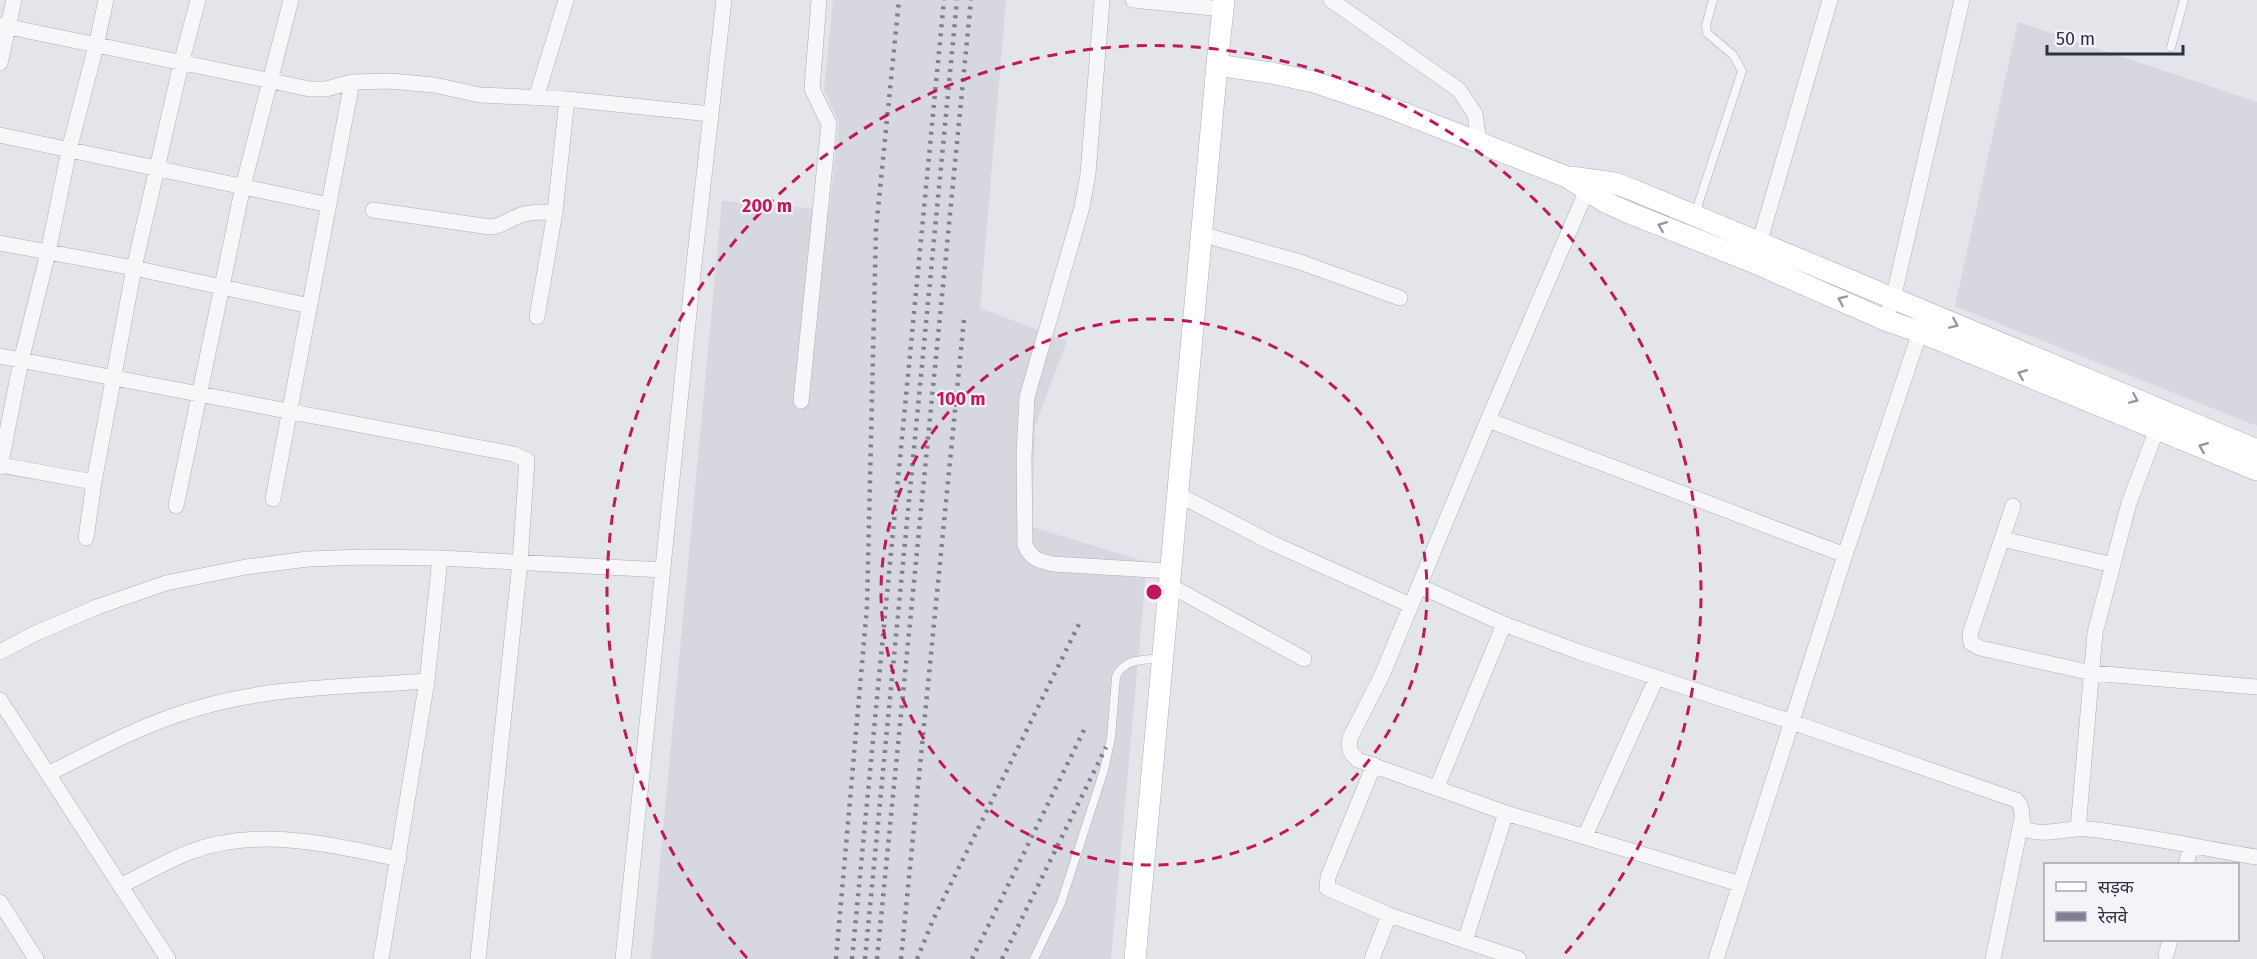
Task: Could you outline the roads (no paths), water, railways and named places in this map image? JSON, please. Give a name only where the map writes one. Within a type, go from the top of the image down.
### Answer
[{"type":"street","points":[[0,63],[4,26],[14,0]]},
{"type":"street","points":[[94,482],[0,466],[21,361],[106,0]]},
{"type":"street","points":[[86,538],[94,482],[134,268],[198,0]]},
{"type":"street","points":[[176,507],[243,186],[291,0]]},
{"type":"street","points":[[536,98],[566,0]]},
{"type":"street","points":[[624,959],[710,114],[724,0]]},
{"type":"street","points":[[801,401],[829,124],[812,89],[819,0]]},
{"type":"street","points":[[1102,0],[1088,174],[1084,196],[1027,397],[1024,428],[1025,545],[1029,554],[1037,561],[1170,578],[1304,659]]},
{"type":"street","points":[[1133,0],[1224,4],[1135,959]]},
{"type":"street","points":[[1331,0],[1459,90],[1475,114],[1479,142]]},
{"type":"street","points":[[1757,253],[1830,0]]},
{"type":"street","points":[[1885,320],[1893,300],[1962,0]]},
{"type":"street","points":[[4,26],[310,89],[326,89],[352,82],[412,82],[480,95],[567,99],[710,114]]},
{"type":"street","points":[[1217,65],[1314,82],[1374,102],[1567,177],[1627,212],[1757,253],[1893,300],[1923,322],[2157,429],[2257,470]]},
{"type":"street","points":[[273,499],[352,82]]},
{"type":"street","points":[[537,317],[555,212],[567,99]]},
{"type":"street","points":[[0,135],[329,205]]},
{"type":"street","points":[[1567,177],[1614,183],[1695,215],[1757,253],[1885,320],[1923,322],[2257,450]]},
{"type":"street","points":[[1587,190],[1382,675],[1350,738],[1348,748],[1358,760],[1506,813],[1740,884]]},
{"type":"street","points":[[373,210],[490,227],[505,224],[520,215],[555,212]]},
{"type":"street","points":[[1201,234],[1300,262],[1400,298]]},
{"type":"street","points":[[0,243],[134,268],[310,306]]},
{"type":"street","points":[[1716,959],[1845,555],[1923,322]]},
{"type":"street","points":[[0,356],[201,393],[520,456],[527,460],[520,562],[478,959]]},
{"type":"street","points":[[1488,420],[1845,555]]},
{"type":"street","points":[[2078,829],[2095,633],[2129,503],[2157,429]]},
{"type":"street","points":[[1177,494],[1272,543],[1410,605]]},
{"type":"street","points":[[2013,506],[1970,634],[1971,643],[1980,648],[2092,673],[2257,687]]},
{"type":"street","points":[[2002,539],[2113,565]]},
{"type":"street","points":[[0,652],[34,634],[97,607],[166,583],[246,567],[308,559],[440,558],[663,570]]},
{"type":"street","points":[[381,959],[427,681],[440,558]]},
{"type":"street","points":[[1419,586],[1504,624],[1656,679],[1792,722],[2016,800],[2022,809],[2021,823],[1993,959]]},
{"type":"street","points":[[1437,787],[1504,624]]},
{"type":"street","points":[[1585,836],[1656,679]]},
{"type":"street","points":[[48,774],[153,723],[196,708],[291,690],[427,681]]},
{"type":"street","points":[[0,700],[168,959]]},
{"type":"street","points":[[1374,765],[1326,882],[1327,888],[1389,915],[1519,959]]},
{"type":"street","points":[[1465,941],[1506,813]]},
{"type":"street","points":[[2021,823],[2024,829],[2041,834],[2078,829],[2257,857]]},
{"type":"street","points":[[120,886],[190,852],[223,843],[270,839],[315,841],[399,859]]},
{"type":"street","points":[[2186,863],[2190,846]]},
{"type":"street","points":[[0,903],[36,959]]},
{"type":"street","points":[[1372,959],[1389,915]]},
{"type":"street","points":[[2166,955],[2170,941]]},
{"type":"lane","points":[[1695,215],[1742,71],[1733,55],[1707,33],[1706,25],[1713,0]]},
{"type":"lane","points":[[2171,47],[2184,0]]},
{"type":"lane","points":[[1034,959],[1061,903],[1104,770],[1111,738],[1116,676],[1125,665],[1134,661],[1162,658]]},
{"type":"railway","points":[[836,959],[867,607],[876,229],[899,0]]},
{"type":"railway","points":[[852,959],[944,0]]},
{"type":"railway","points":[[865,959],[957,0]]},
{"type":"railway","points":[[877,959],[971,0]]},
{"type":"railway","points":[[901,959],[964,319]]},
{"type":"railway","points":[[917,959],[933,920],[1081,620]]},
{"type":"railway","points":[[972,959],[1084,730]]},
{"type":"railway","points":[[1002,959],[1106,747]]}]
